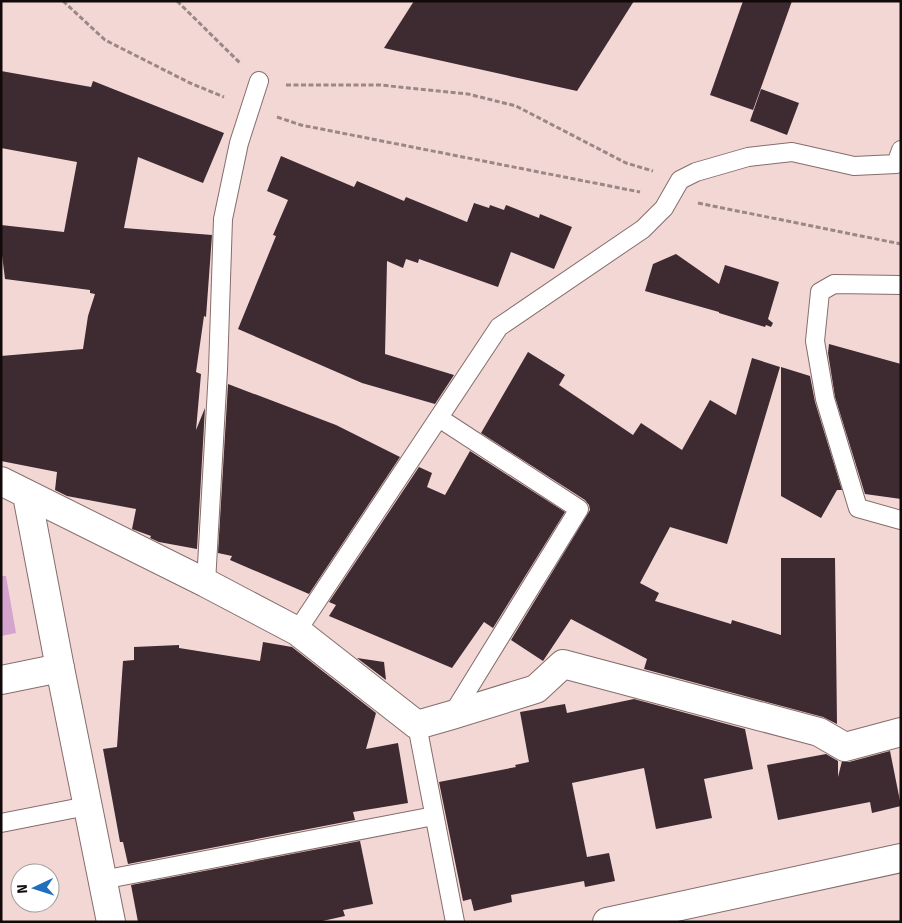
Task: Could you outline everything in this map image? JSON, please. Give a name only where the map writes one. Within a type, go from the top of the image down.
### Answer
[{"type":"street","points":[[1,481],[206,582],[297,631],[417,725],[452,716],[536,689],[563,664],[819,732],[845,747],[901,732]]},
{"type":"street","points":[[27,495],[111,922]]},
{"type":"street","points":[[1,680],[60,668]]},
{"type":"street","points":[[607,922],[664,916],[901,858]]},
{"type":"lane","points":[[206,582],[224,219],[240,143],[259,81]]},
{"type":"lane","points":[[297,631],[499,327],[643,229],[664,208],[680,180],[696,172],[748,157],[792,152],[854,166],[877,166],[896,164],[901,150]]},
{"type":"lane","points":[[901,285],[834,284],[820,292],[815,341],[825,399],[858,508],[901,520]]},
{"type":"lane","points":[[439,418],[578,509],[452,716]]},
{"type":"lane","points":[[417,725],[455,922]]},
{"type":"lane","points":[[1,823],[87,806]]},
{"type":"lane","points":[[102,880],[434,816]]},
{"type":"path","points":[[63,1],[105,40],[190,83],[301,126],[670,197],[901,244]]},
{"type":"path","points":[[176,1],[259,81],[285,85],[380,86],[468,94],[516,106],[626,163],[680,180]]},
{"type":"shaded area","points":[[1,576],[6,576],[16,633],[1,636]]},
{"type":"building","points":[[414,1],[634,1],[577,91],[384,48]]},
{"type":"building","points":[[743,1],[792,1],[753,110],[710,95]]},
{"type":"building","points":[[1,71],[91,87],[93,81],[224,133],[203,183],[138,157],[124,228],[212,235],[206,317],[204,316],[196,372],[201,374],[196,430],[205,408],[197,549],[159,542],[150,538],[151,536],[132,529],[136,509],[67,496],[55,490],[57,472],[1,461],[1,356],[83,349],[88,316],[95,294],[90,293],[90,290],[5,279],[1,247],[1,225],[64,232],[77,162],[1,148]]},
{"type":"building","points":[[761,89],[799,103],[787,135],[750,121]]},
{"type":"building","points":[[281,156],[354,187],[357,181],[404,201],[406,197],[467,222],[474,203],[489,208],[490,205],[504,210],[506,205],[539,218],[540,214],[572,227],[554,269],[511,252],[498,287],[419,259],[418,263],[406,259],[403,268],[387,261],[385,354],[454,375],[435,404],[362,383],[238,329],[276,236],[273,235],[288,200],[267,191]]},
{"type":"building","points":[[676,254],[719,284],[725,265],[779,282],[768,319],[773,323],[771,327],[766,325],[765,327],[645,291],[653,264]]},
{"type":"building","points":[[829,344],[901,364],[901,499],[865,494],[835,397],[828,353]]},
{"type":"building","points":[[528,352],[565,375],[559,385],[633,435],[641,423],[682,450],[710,400],[736,415],[752,358],[780,367],[727,544],[670,527],[640,583],[659,593],[655,601],[731,624],[732,620],[781,635],[781,558],[835,558],[837,724],[823,717],[644,669],[647,659],[571,619],[543,661],[511,640],[590,510],[585,500],[481,433]]},
{"type":"building","points":[[781,367],[810,376],[815,402],[842,490],[837,490],[821,518],[781,496]]},
{"type":"building","points":[[228,384],[336,425],[400,457],[309,594],[230,560],[232,556],[218,553]]},
{"type":"building","points":[[470,451],[565,512],[493,628],[484,622],[452,668],[329,616],[336,605],[329,602],[419,467],[432,473],[427,487],[445,495]]},
{"type":"building","points":[[263,642],[292,647],[376,713],[366,749],[398,743],[408,803],[353,812],[355,820],[128,864],[123,842],[120,842],[103,749],[117,747],[123,661],[134,660],[134,647],[179,645],[179,648],[260,661]]},
{"type":"building","points":[[357,658],[384,662],[386,680]]},
{"type":"building","points":[[634,699],[745,729],[753,769],[704,779],[712,818],[656,829],[644,768],[572,783],[587,857],[609,853],[615,881],[585,887],[584,881],[511,895],[512,902],[474,911],[471,899],[463,901],[439,782],[516,767],[515,765],[529,762],[520,712],[565,704],[567,713]]},
{"type":"building","points":[[890,751],[901,806],[872,813],[870,802],[778,820],[767,765],[826,754],[838,761],[838,777],[842,761],[849,762]]},
{"type":"building","points":[[360,841],[373,904],[343,910],[345,916],[318,922],[138,922],[131,885]]}]
